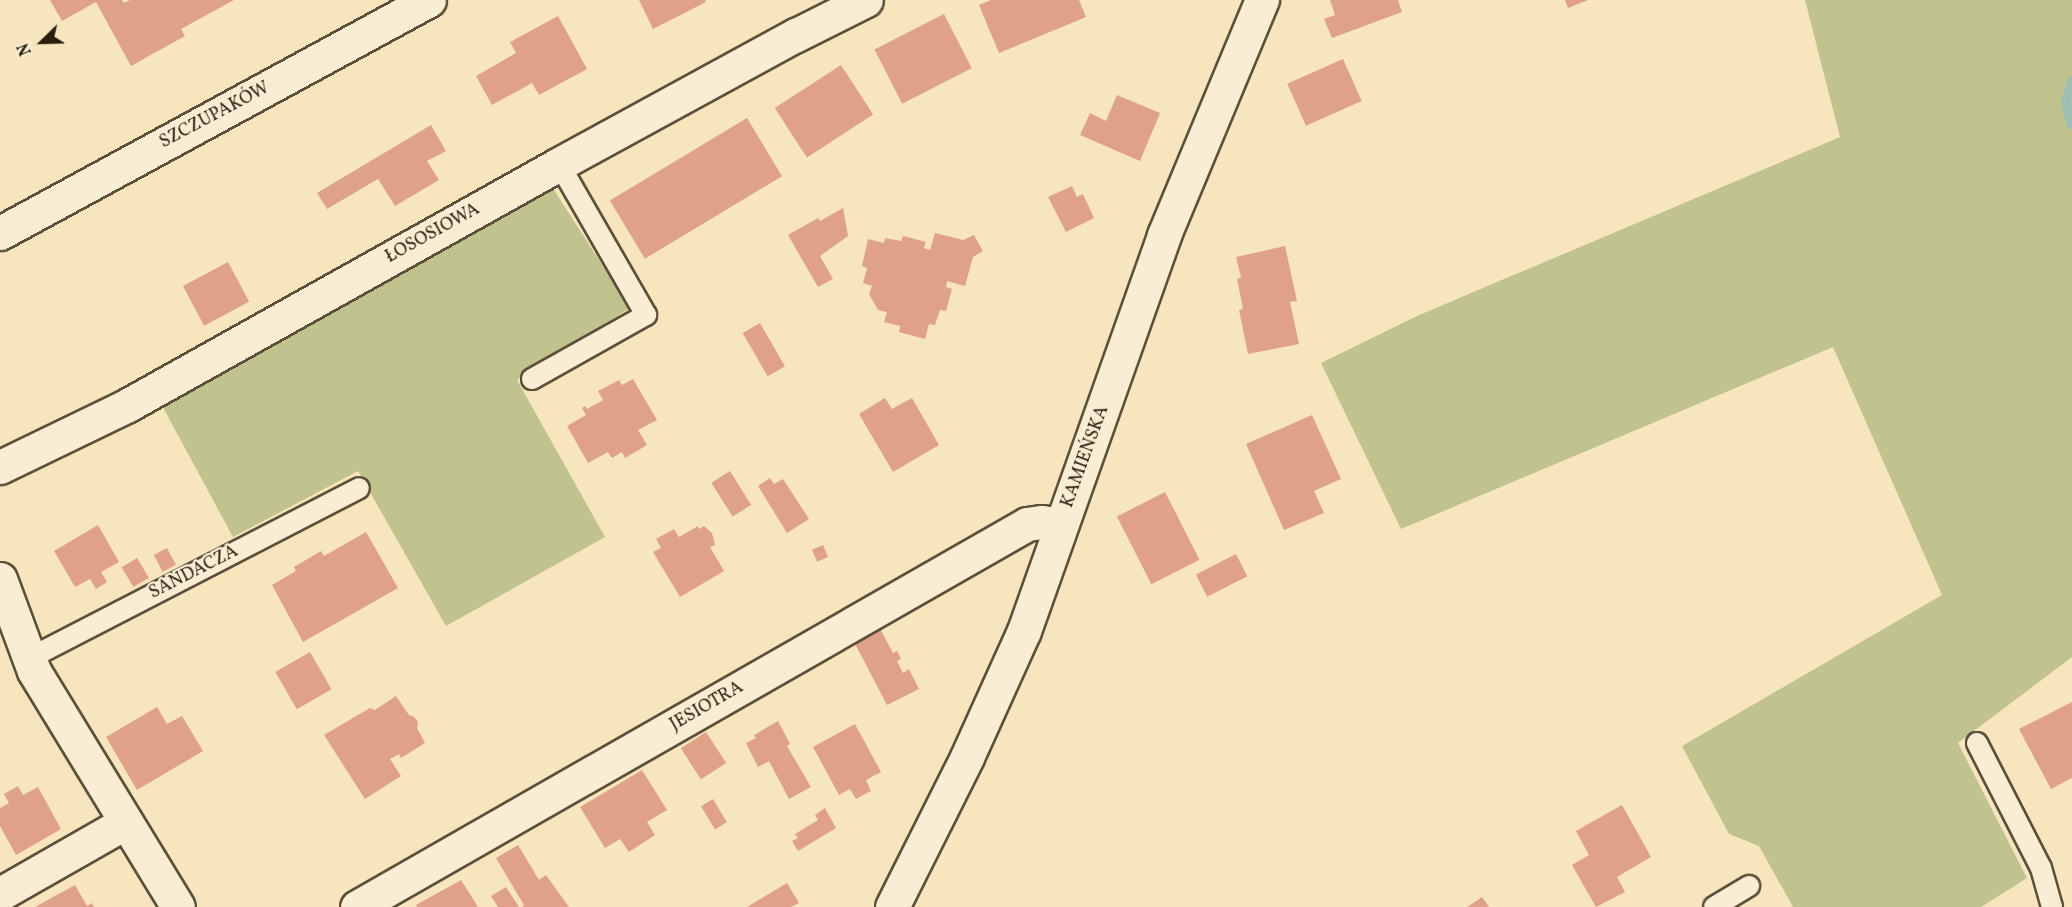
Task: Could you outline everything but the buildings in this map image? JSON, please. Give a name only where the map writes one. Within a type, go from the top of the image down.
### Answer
[{"type":"street","name":"SZCZUPAKÓW","points":[[0,233],[429,0]]},
{"type":"street","name":"ŁOSOSIOWA","points":[[0,467],[128,405],[559,164],[796,35],[866,0]]},
{"type":"street","name":"KAMIEŃSKA","points":[[892,907],[1001,684],[1024,631],[1164,235],[1262,0]]},
{"type":"street","name":"JESIOTRA","points":[[357,907],[1028,524],[1042,522],[1061,525]]},
{"type":"street","points":[[0,579],[34,671],[178,907]]},
{"type":"street","points":[[0,894],[126,822]]},
{"type":"lane","points":[[532,379],[646,315],[559,164]]},
{"type":"lane","name":"SANDACZA","points":[[30,658],[359,488]]},
{"type":"lane","points":[[1977,743],[2041,868],[2052,907]]},
{"type":"lane","points":[[1714,907],[1749,886]]},
{"type":"green space","points":[[1805,0],[2072,0],[2072,657],[1958,743],[2027,878],[1981,907],[1793,907],[1759,846],[1729,834],[1682,746],[1942,595],[1833,347],[1401,529],[1321,363],[1417,316],[1840,137]]},
{"type":"green space","points":[[552,187],[630,308],[517,380],[605,537],[446,626],[358,471],[233,537],[159,400]]},
{"type":"waterway","points":[[2072,81],[2066,102],[2072,125]]}]
